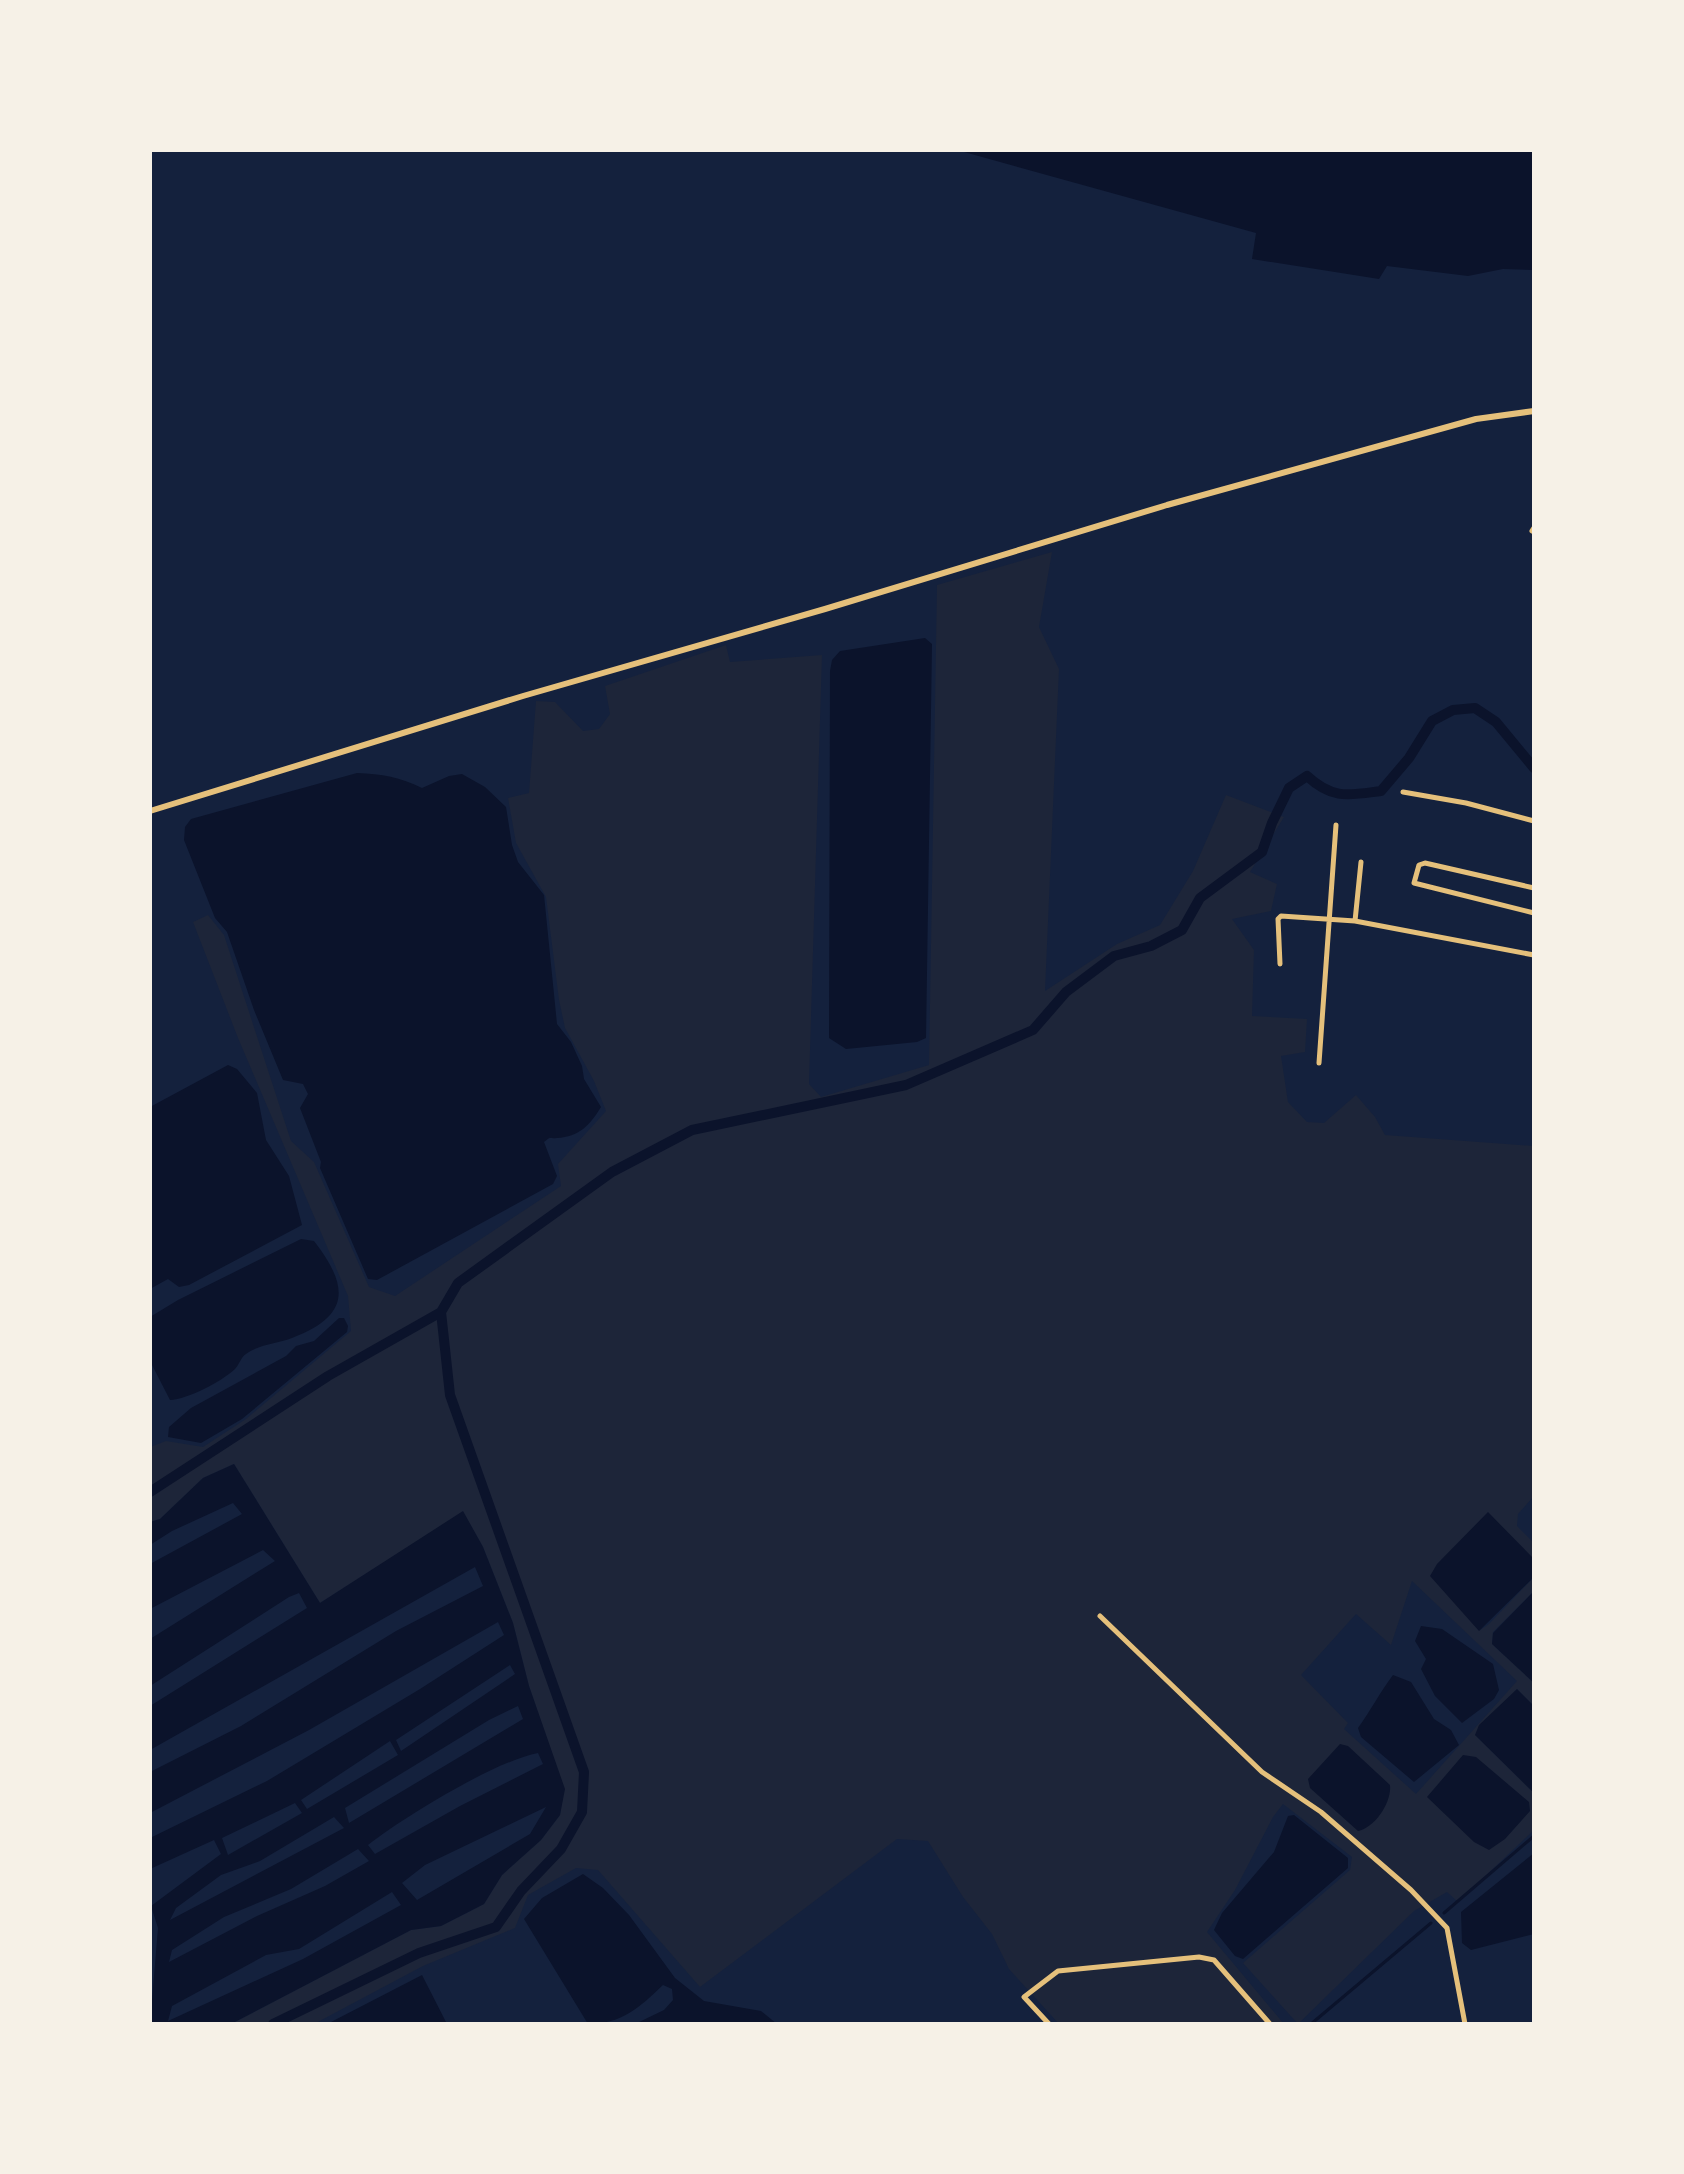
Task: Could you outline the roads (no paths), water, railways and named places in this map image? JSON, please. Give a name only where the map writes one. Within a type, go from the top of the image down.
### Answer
[{"type":"street","points":[[150,811],[523,696],[840,605],[1182,501],[1476,419],[1534,411]]},
{"type":"street","points":[[1403,792],[1466,803],[1534,821]]},
{"type":"street","points":[[1319,1063],[1336,825]]},
{"type":"street","points":[[1355,921],[1361,862]]},
{"type":"street","points":[[1534,888],[1425,863],[1419,865],[1414,883],[1534,913]]},
{"type":"street","points":[[1280,964],[1278,919],[1281,916],[1355,921],[1534,955]]},
{"type":"street","points":[[1100,1616],[1262,1772],[1321,1812],[1411,1890],[1447,1928],[1465,2024]]},
{"type":"street","points":[[1049,2024],[1024,1997],[1058,1971],[1199,1957],[1214,1960],[1270,2024]]},
{"type":"waterway","points":[[273,2024],[419,1953],[496,1927],[521,1891],[561,1849],[582,1812],[584,1772],[450,1395],[441,1312],[458,1283],[612,1172],[692,1130],[906,1085],[1033,1030],[1066,992],[1114,956],[1151,946],[1182,930],[1200,898],[1262,852],[1289,788],[1307,776],[1325,789],[1342,794],[1381,791],[1409,758],[1432,721],[1453,710],[1475,708],[1496,722],[1534,768]]},
{"type":"waterway","points":[[150,1492],[328,1376],[441,1312]]},
{"type":"waterway","points":[[1444,1913],[1534,1836]]},
{"type":"waterway","points":[[1311,2024],[1431,1923]]}]
